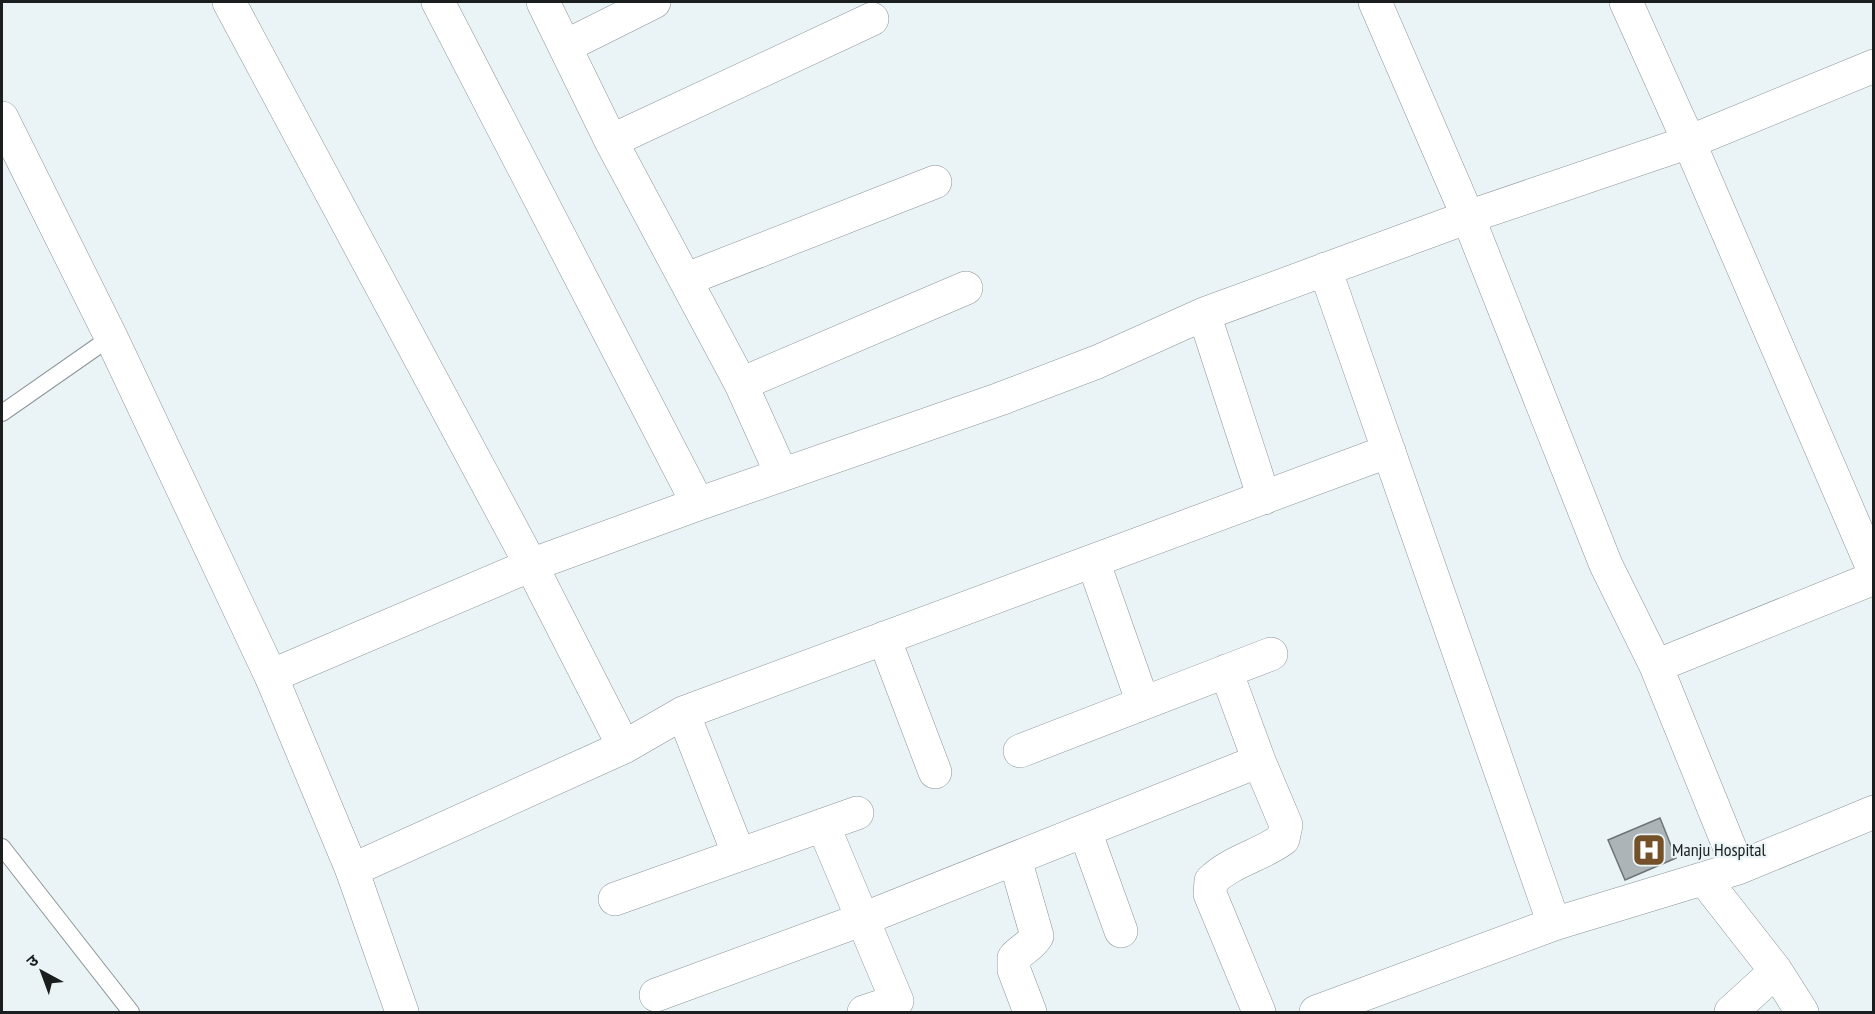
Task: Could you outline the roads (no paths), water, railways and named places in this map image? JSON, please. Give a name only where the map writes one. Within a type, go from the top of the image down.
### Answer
[{"type":"street","points":[[229,2],[531,565],[624,747]]},
{"type":"street","points":[[438,2],[698,504]]},
{"type":"street","points":[[543,2],[611,141],[687,279],[741,384],[782,475]]},
{"type":"street","points":[[566,46],[654,2]]},
{"type":"street","points":[[1375,2],[1468,217],[1606,565],[1656,666],[1738,868]]},
{"type":"street","points":[[1626,2],[1689,142],[1874,571]]},
{"type":"street","points":[[611,141],[872,20]]},
{"type":"street","points":[[271,676],[531,565],[1000,399],[1097,362],[1204,314],[1468,217],[1689,142],[1874,66]]},
{"type":"street","points":[[2,118],[111,337],[271,676],[352,870],[402,1012]]},
{"type":"street","points":[[687,279],[935,182]]},
{"type":"street","points":[[1325,269],[1554,924]]},
{"type":"street","points":[[741,384],[966,288]]},
{"type":"street","points":[[1204,314],[1264,498]]},
{"type":"street","points":[[352,870],[624,747],[683,713],[1389,452]]},
{"type":"street","points":[[1093,561],[1143,703]]},
{"type":"street","points":[[1656,666],[1874,578]]},
{"type":"street","points":[[885,638],[935,772]]},
{"type":"street","points":[[1020,751],[1271,654]]},
{"type":"street","points":[[1226,671],[1259,761],[1286,825],[1283,839],[1271,848],[1225,868],[1211,881],[1210,894],[1259,1012]]},
{"type":"street","points":[[683,713],[739,855]]},
{"type":"street","points":[[657,995],[863,919],[1259,761]]},
{"type":"street","points":[[1316,1012],[1554,924],[1738,868],[1874,812]]},
{"type":"street","points":[[615,899],[857,813]]},
{"type":"street","points":[[823,825],[897,1001],[864,1012]]},
{"type":"street","points":[[1086,831],[1121,930]]},
{"type":"street","points":[[1015,859],[1037,936],[1031,945],[1021,950],[1014,958],[1014,970],[1030,1012]]},
{"type":"street","points":[[1704,879],[1776,971],[1802,1012]]},
{"type":"street","points":[[1731,1012],[1776,971]]},
{"type":"lane","points":[[2,413],[111,337]]},
{"type":"lane","points":[[2,847],[130,1012]]},
{"type":"place","name":"Manju Hospital","points":[[1649,850]]}]
